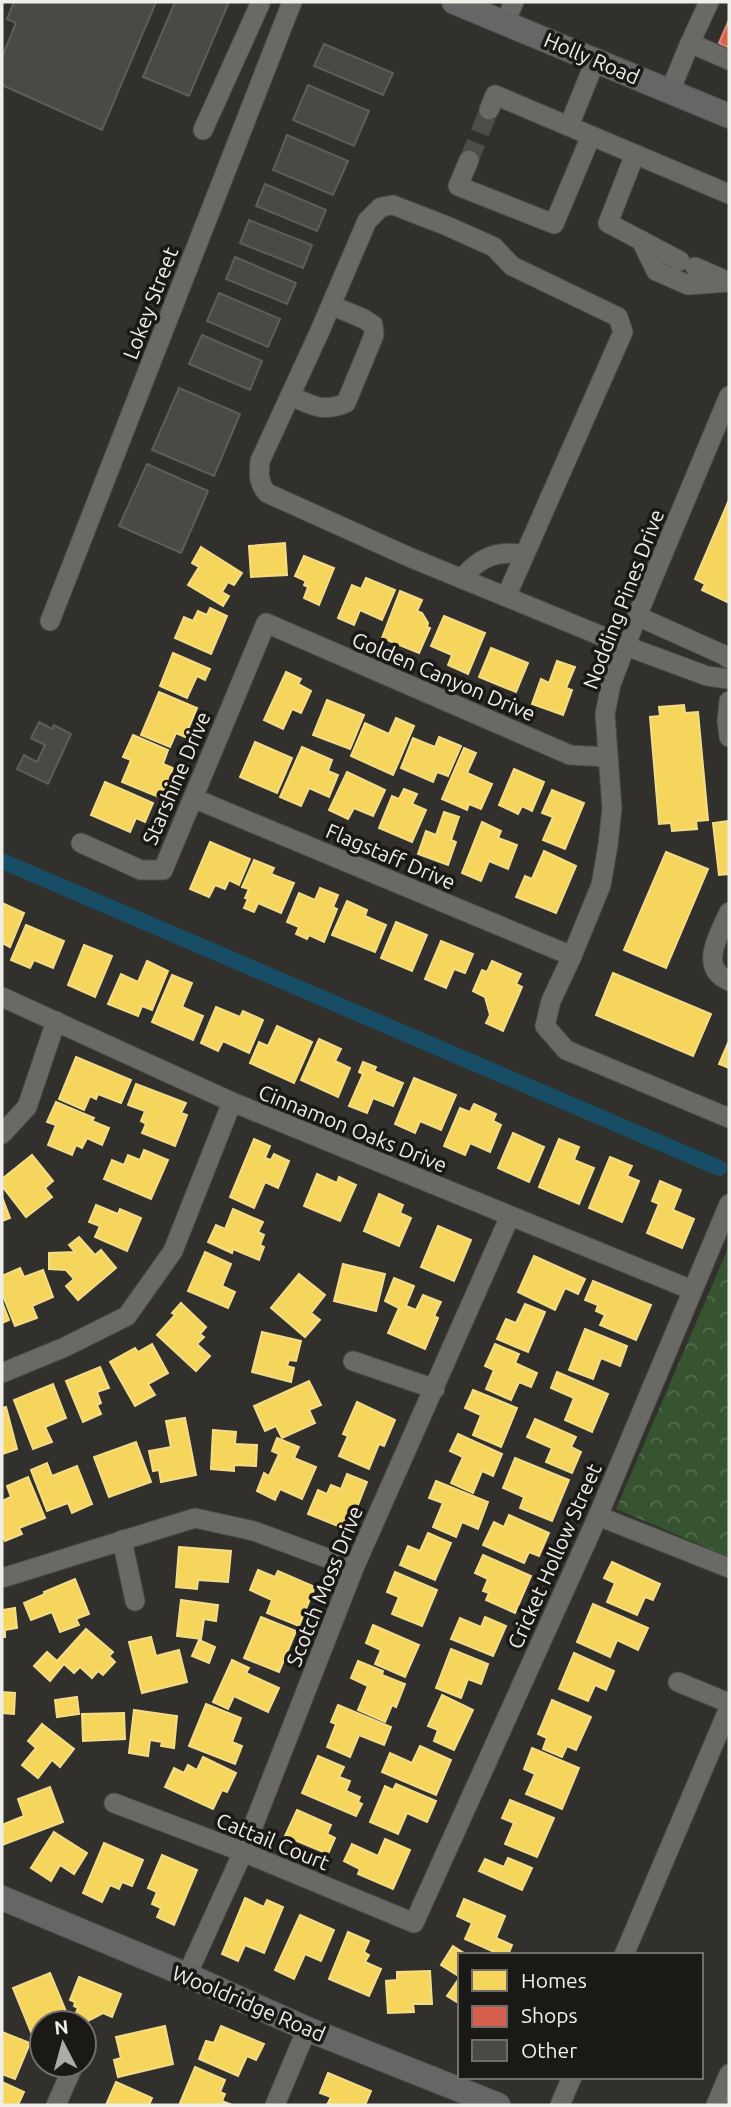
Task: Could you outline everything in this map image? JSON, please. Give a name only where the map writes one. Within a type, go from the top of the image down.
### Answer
[{"type":"main road","name":"Holly Road","points":[[454,2],[510,12],[596,60],[729,116]]},
{"type":"main road","name":"Wooldridge Road","points":[[2,1898],[187,1975],[307,2029],[498,2105]]},
{"type":"street","points":[[670,90],[709,2]]},
{"type":"street","points":[[203,130],[258,3],[289,9]]},
{"type":"street","name":"Lokey Street","points":[[50,621],[289,9]]},
{"type":"street","points":[[690,43],[729,60]]},
{"type":"street","points":[[569,126],[596,60]]},
{"type":"street","points":[[492,103],[569,126],[729,194]]},
{"type":"street","points":[[469,160],[458,186],[554,224],[591,136]]},
{"type":"street","points":[[635,154],[608,223],[687,264],[729,281]]},
{"type":"street","points":[[506,597],[623,332],[618,317],[512,267],[495,247],[393,205],[381,208],[367,221],[260,461],[258,476],[261,486],[267,493],[462,579],[506,597],[626,646],[707,676],[729,679]]},
{"type":"street","points":[[641,240],[656,271],[688,285],[729,281]]},
{"type":"street","points":[[290,396],[323,409],[346,403],[374,335],[373,325],[331,305]]},
{"type":"street","name":"Nodding Pines Drive","points":[[729,396],[611,684],[605,714],[611,808],[601,885],[551,1001],[545,1026],[566,1050],[729,1118]]},
{"type":"street","points":[[462,579],[472,566],[484,559],[513,552],[524,555]]},
{"type":"street","points":[[637,616],[729,659]]},
{"type":"street","name":"Golden Canyon Drive","points":[[266,623],[570,755],[607,757]]},
{"type":"street","name":"Starshine Drive","points":[[81,843],[141,870],[163,870],[266,623]]},
{"type":"street","points":[[729,701],[729,737]]},
{"type":"street","name":"Flagstaff Drive","points":[[193,798],[572,956]]},
{"type":"street","points":[[729,912],[712,957],[713,967],[720,977],[729,981]]},
{"type":"street","name":"Cinnamon Oaks Drive","points":[[2,997],[232,1102],[692,1290]]},
{"type":"street","points":[[2,1134],[27,1107],[55,1021]]},
{"type":"street","points":[[2,1373],[127,1317],[173,1251],[232,1102]]},
{"type":"street","name":"Cricket Hollow Street","points":[[414,1923],[598,1516],[729,1204]]},
{"type":"street","name":"Scotch Moss Drive","points":[[187,1975],[243,1852],[354,1568],[510,1216]]},
{"type":"street","points":[[353,1361],[435,1388]]},
{"type":"street","points":[[598,1516],[729,1568]]},
{"type":"street","points":[[2,1578],[195,1518],[254,1531],[354,1568]]},
{"type":"street","points":[[122,1540],[135,1601]]},
{"type":"street","points":[[626,1953],[729,1706],[678,1682]]},
{"type":"street","name":"Cattail Court","points":[[114,1803],[243,1852],[414,1923]]},
{"type":"street","points":[[275,2105],[307,2029]]},
{"type":"street","points":[[716,2105],[729,2074]]},
{"type":"street","points":[[56,2105],[68,2079]]},
{"type":"street","points":[[561,2105],[571,2079]]},
{"type":"green space","points":[[729,1246],[729,1557],[616,1509]]},
{"type":"building: Homes","points":[[729,500],[727,602],[702,590],[705,584],[695,579]]},
{"type":"building: Homes","points":[[285,543],[287,575],[251,577],[249,546]]},
{"type":"building: Homes","points":[[201,547],[242,573],[234,585],[228,582],[222,592],[229,596],[223,606],[188,585],[199,567],[192,563]]},
{"type":"building: Homes","points":[[304,556],[334,568],[319,605],[304,598],[308,587],[304,585],[306,581],[295,576]]},
{"type":"building: Homes","points":[[366,578],[395,590],[382,620],[360,610],[354,625],[338,618],[352,585],[361,589]]},
{"type":"building: Homes","points":[[400,591],[422,600],[417,611],[422,613],[428,623],[427,627],[430,628],[419,653],[382,638]]},
{"type":"building: Homes","points":[[210,608],[227,616],[211,654],[175,638],[184,617],[193,621],[198,611],[207,615]]},
{"type":"building: Homes","points":[[444,616],[485,633],[468,674],[448,665],[452,655],[431,646]]},
{"type":"building: Homes","points":[[491,648],[528,663],[516,692],[479,677]]},
{"type":"building: Homes","points":[[173,653],[210,669],[205,680],[197,676],[187,698],[160,686]]},
{"type":"building: Homes","points":[[557,661],[575,667],[566,688],[572,690],[563,715],[532,704],[541,679],[549,683]]},
{"type":"building: Homes","points":[[286,672],[301,679],[298,684],[311,691],[301,713],[292,709],[283,729],[264,720]]},
{"type":"building: Homes","points":[[159,692],[197,708],[185,737],[176,733],[170,747],[141,735]]},
{"type":"building: Homes","points":[[327,700],[364,715],[350,749],[313,735]]},
{"type":"building: Homes","points":[[684,705],[685,713],[698,712],[708,820],[696,821],[697,829],[672,831],[671,823],[659,824],[650,717],[660,716],[659,707]]},
{"type":"building: Homes","points":[[396,718],[414,726],[393,775],[351,756],[365,723],[389,734]]},
{"type":"building: Homes","points":[[133,735],[168,750],[163,764],[173,768],[161,798],[122,782],[131,760],[123,757]]},
{"type":"building: Homes","points":[[439,737],[461,746],[448,776],[437,772],[433,782],[401,768],[413,738],[435,747]]},
{"type":"building: Homes","points":[[255,742],[292,758],[277,793],[240,777]]},
{"type":"building: Homes","points":[[302,747],[332,760],[328,771],[338,775],[329,797],[309,788],[301,806],[280,797]]},
{"type":"building: Homes","points":[[464,748],[476,753],[467,773],[492,784],[481,809],[469,804],[467,810],[442,799]]},
{"type":"building: Homes","points":[[514,769],[544,782],[532,811],[522,806],[518,814],[499,805]]},
{"type":"building: Homes","points":[[347,772],[385,790],[373,816],[354,808],[348,819],[329,810]]},
{"type":"building: Homes","points":[[105,782],[153,803],[145,822],[136,818],[130,832],[91,815]]},
{"type":"building: Homes","points":[[404,789],[417,794],[412,804],[426,810],[412,842],[379,828],[392,796],[399,799]]},
{"type":"building: Homes","points":[[552,790],[584,803],[565,849],[543,840],[553,817],[542,813]]},
{"type":"building: Homes","points":[[444,812],[459,817],[451,840],[456,842],[448,865],[418,854],[426,831],[436,835]]},
{"type":"building: Homes","points":[[729,821],[729,874],[719,875],[713,823]]},
{"type":"building: Homes","points":[[482,822],[501,831],[498,838],[517,845],[508,869],[489,861],[481,881],[462,873]]},
{"type":"building: Homes","points":[[210,842],[250,859],[239,885],[229,880],[225,889],[215,885],[209,897],[190,889]]},
{"type":"building: Homes","points":[[544,851],[576,866],[556,913],[516,897],[525,876],[532,879]]},
{"type":"building: Homes","points":[[666,852],[708,869],[666,968],[624,950]]},
{"type":"building: Homes","points":[[254,860],[274,868],[271,874],[294,883],[281,913],[258,903],[254,912],[244,908],[249,889],[242,887]]},
{"type":"building: Homes","points":[[320,888],[338,895],[333,907],[337,909],[324,942],[309,935],[307,939],[296,934],[299,927],[287,922],[299,893],[315,900]]},
{"type":"building: Homes","points":[[347,901],[367,910],[365,916],[386,925],[375,952],[332,935]]},
{"type":"building: Homes","points":[[2,903],[24,913],[10,947],[2,943]]},
{"type":"building: Homes","points":[[396,922],[427,935],[412,971],[381,958]]},
{"type":"building: Homes","points":[[26,925],[64,941],[53,968],[34,960],[30,968],[11,960]]},
{"type":"building: Homes","points":[[441,941],[473,954],[465,973],[454,969],[446,988],[425,979]]},
{"type":"building: Homes","points":[[84,945],[112,956],[95,997],[68,985]]},
{"type":"building: Homes","points":[[147,961],[168,971],[152,1010],[142,1006],[138,1016],[108,1004],[121,974],[138,982]]},
{"type":"building: Homes","points":[[492,961],[521,974],[516,984],[522,987],[503,1031],[486,1023],[490,1015],[485,997],[473,991],[482,970],[487,972]]},
{"type":"building: Homes","points":[[613,973],[711,1014],[693,1056],[596,1015]]},
{"type":"building: Homes","points":[[172,975],[192,983],[182,1007],[203,1016],[193,1040],[152,1022]]},
{"type":"building: Homes","points":[[216,1007],[240,1017],[243,1011],[263,1020],[249,1053],[223,1041],[218,1051],[201,1043]]},
{"type":"building: Homes","points":[[277,1026],[312,1042],[294,1083],[250,1063],[259,1042],[268,1046]]},
{"type":"building: Homes","points":[[319,1039],[341,1049],[335,1061],[350,1068],[338,1097],[301,1080]]},
{"type":"building: Homes","points":[[729,1041],[729,1068],[719,1064]]},
{"type":"building: Homes","points":[[76,1057],[131,1080],[121,1103],[98,1094],[96,1099],[90,1096],[84,1110],[59,1099]]},
{"type":"building: Homes","points":[[363,1062],[376,1067],[374,1071],[403,1083],[393,1106],[373,1098],[367,1113],[349,1106],[363,1074],[359,1072]]},
{"type":"building: Homes","points":[[414,1078],[456,1095],[441,1130],[420,1121],[415,1133],[395,1124]]},
{"type":"building: Homes","points":[[136,1084],[186,1103],[181,1113],[187,1115],[175,1146],[142,1133],[146,1124],[141,1121],[145,1111],[128,1105]]},
{"type":"building: Homes","points":[[56,1102],[94,1118],[92,1121],[109,1128],[102,1145],[87,1138],[82,1148],[76,1145],[72,1155],[48,1145],[56,1125],[47,1122]]},
{"type":"building: Homes","points":[[474,1104],[496,1114],[493,1121],[501,1125],[490,1152],[470,1143],[465,1155],[444,1146],[460,1108],[470,1112]]},
{"type":"building: Homes","points":[[513,1133],[544,1147],[529,1182],[498,1168]]},
{"type":"building: Homes","points":[[254,1139],[270,1146],[265,1158],[271,1160],[274,1154],[289,1161],[278,1188],[265,1182],[254,1208],[230,1197]]},
{"type":"building: Homes","points":[[559,1139],[579,1147],[574,1160],[594,1168],[579,1204],[539,1187]]},
{"type":"building: Homes","points":[[144,1150],[168,1160],[151,1199],[104,1179],[112,1160],[124,1165],[128,1155],[140,1160]]},
{"type":"building: Homes","points":[[32,1155],[53,1181],[45,1188],[52,1197],[26,1217],[2,1186],[2,1179]]},
{"type":"building: Homes","points":[[610,1157],[632,1166],[627,1176],[639,1181],[622,1222],[589,1208]]},
{"type":"building: Homes","points":[[317,1174],[337,1183],[339,1177],[356,1185],[340,1221],[304,1206]]},
{"type":"building: Homes","points":[[660,1181],[681,1190],[673,1210],[694,1219],[682,1248],[647,1233],[659,1204],[652,1201]]},
{"type":"building: Homes","points":[[379,1194],[403,1205],[400,1213],[411,1218],[399,1246],[364,1231]]},
{"type":"building: Homes","points":[[2,1197],[10,1218],[2,1221]]},
{"type":"building: Homes","points":[[96,1205],[118,1214],[120,1209],[141,1218],[127,1251],[95,1237],[100,1226],[89,1222]]},
{"type":"building: Homes","points":[[233,1209],[263,1222],[258,1232],[264,1235],[260,1245],[264,1247],[259,1260],[233,1249],[232,1253],[208,1242],[216,1225],[225,1229]]},
{"type":"building: Homes","points":[[438,1226],[471,1240],[454,1281],[421,1267]]},
{"type":"building: Homes","points":[[79,1237],[95,1255],[101,1250],[116,1268],[78,1300],[66,1286],[74,1279],[66,1270],[49,1269],[49,1253],[75,1252],[69,1245]]},
{"type":"building: Homes","points":[[205,1252],[231,1264],[222,1286],[235,1292],[228,1308],[188,1291]]},
{"type":"building: Homes","points":[[534,1256],[585,1279],[578,1294],[565,1288],[555,1310],[518,1292]]},
{"type":"building: Homes","points":[[343,1264],[385,1274],[376,1311],[334,1301]]},
{"type":"building: Homes","points":[[20,1268],[24,1277],[43,1270],[53,1297],[32,1306],[37,1318],[15,1326],[2,1293],[2,1276]]},
{"type":"building: Homes","points":[[299,1274],[325,1295],[311,1313],[320,1320],[305,1337],[271,1308]]},
{"type":"building: Homes","points":[[394,1278],[414,1286],[406,1306],[416,1310],[423,1295],[441,1302],[434,1316],[438,1318],[425,1349],[388,1333],[399,1308],[385,1301]]},
{"type":"building: Homes","points":[[593,1281],[651,1305],[636,1340],[600,1325],[605,1315],[596,1311],[598,1305],[585,1300]]},
{"type":"building: Homes","points":[[2,1302],[9,1320],[2,1323]]},
{"type":"building: Homes","points":[[181,1303],[206,1327],[200,1334],[204,1337],[197,1344],[210,1356],[196,1371],[157,1335],[175,1315],[172,1313]]},
{"type":"building: Homes","points":[[525,1304],[545,1312],[528,1352],[497,1339],[506,1319],[516,1323]]},
{"type":"building: Homes","points":[[585,1329],[627,1346],[620,1366],[601,1358],[593,1379],[569,1370]]},
{"type":"building: Homes","points":[[262,1332],[301,1341],[296,1361],[289,1360],[287,1366],[294,1368],[291,1382],[252,1372]]},
{"type":"building: Homes","points":[[152,1344],[168,1373],[148,1384],[155,1395],[135,1406],[110,1362],[135,1348],[138,1352]]},
{"type":"building: Homes","points":[[495,1344],[519,1354],[515,1363],[537,1373],[531,1387],[519,1382],[511,1400],[486,1389],[494,1370],[485,1366]]},
{"type":"building: Homes","points":[[100,1367],[109,1388],[97,1392],[101,1403],[97,1405],[101,1414],[83,1422],[66,1381]]},
{"type":"building: Homes","points":[[557,1372],[608,1394],[592,1432],[565,1420],[574,1398],[551,1388]]},
{"type":"building: Homes","points":[[309,1381],[321,1405],[309,1410],[315,1423],[282,1438],[276,1426],[265,1431],[254,1406]]},
{"type":"building: Homes","points":[[53,1384],[66,1418],[45,1427],[52,1442],[33,1449],[14,1400]]},
{"type":"building: Homes","points":[[473,1390],[517,1408],[501,1447],[473,1435],[481,1415],[465,1408]]},
{"type":"building: Homes","points":[[357,1402],[395,1420],[384,1446],[379,1444],[369,1469],[339,1456],[348,1436],[343,1434]]},
{"type":"building: Homes","points":[[6,1407],[17,1449],[2,1454],[2,1408]]},
{"type":"building: Homes","points":[[185,1418],[196,1475],[161,1482],[159,1470],[153,1471],[149,1451],[171,1447],[166,1421]]},
{"type":"building: Homes","points":[[535,1419],[576,1437],[571,1447],[581,1452],[572,1473],[546,1462],[552,1448],[527,1437]]},
{"type":"building: Homes","points":[[213,1430],[236,1432],[235,1444],[257,1445],[256,1466],[234,1465],[234,1471],[211,1469]]},
{"type":"building: Homes","points":[[458,1434],[502,1454],[493,1476],[482,1471],[473,1493],[451,1483],[463,1457],[450,1451]]},
{"type":"building: Homes","points":[[277,1438],[299,1447],[294,1458],[316,1467],[302,1499],[280,1489],[275,1500],[257,1491],[264,1473],[269,1476],[279,1454],[272,1451]]},
{"type":"building: Homes","points":[[136,1442],[151,1482],[109,1497],[94,1457]]},
{"type":"building: Homes","points":[[515,1458],[569,1480],[552,1521],[520,1508],[524,1497],[503,1488]]},
{"type":"building: Homes","points":[[47,1463],[52,1476],[77,1466],[92,1504],[72,1513],[68,1503],[47,1511],[31,1470]]},
{"type":"building: Homes","points":[[347,1474],[367,1482],[348,1530],[308,1514],[318,1490],[327,1494],[331,1485],[341,1489]]},
{"type":"building: Homes","points":[[28,1477],[45,1518],[19,1528],[22,1534],[5,1541],[2,1534],[2,1501],[11,1497],[7,1486]]},
{"type":"building: Homes","points":[[436,1481],[488,1502],[478,1529],[462,1522],[456,1537],[433,1527],[443,1503],[429,1498]]},
{"type":"building: Homes","points":[[509,1515],[549,1533],[539,1556],[529,1552],[524,1563],[483,1545],[494,1522],[504,1527]]},
{"type":"building: Homes","points":[[428,1533],[451,1543],[435,1580],[400,1565],[408,1546],[420,1551]]},
{"type":"building: Homes","points":[[179,1547],[231,1551],[228,1582],[198,1580],[197,1589],[176,1587]]},
{"type":"building: Homes","points":[[483,1555],[531,1576],[515,1613],[486,1600],[489,1593],[483,1591],[488,1579],[475,1573]]},
{"type":"building: Homes","points":[[612,1562],[660,1584],[653,1600],[645,1597],[637,1615],[607,1602],[615,1583],[604,1578]]},
{"type":"building: Homes","points":[[258,1570],[275,1577],[278,1571],[315,1587],[299,1626],[267,1613],[272,1600],[250,1590]]},
{"type":"building: Homes","points":[[395,1572],[437,1590],[422,1626],[392,1614],[399,1597],[387,1592]]},
{"type":"building: Homes","points":[[75,1579],[89,1614],[76,1619],[79,1625],[60,1632],[52,1612],[31,1620],[24,1603]]},
{"type":"building: Homes","points":[[181,1600],[218,1605],[216,1621],[204,1619],[201,1639],[177,1636]]},
{"type":"building: Homes","points":[[593,1604],[648,1628],[638,1650],[617,1640],[610,1657],[577,1642]]},
{"type":"building: Homes","points":[[15,1608],[17,1628],[5,1630],[5,1637],[2,1637],[2,1610]]},
{"type":"building: Homes","points":[[261,1617],[296,1631],[279,1672],[244,1658]]},
{"type":"building: Homes","points":[[485,1617],[506,1626],[493,1656],[451,1639],[460,1618],[481,1627]]},
{"type":"building: Homes","points":[[373,1625],[419,1645],[405,1677],[375,1664],[381,1650],[366,1643]]},
{"type":"building: Homes","points":[[86,1629],[113,1652],[109,1656],[115,1662],[103,1675],[98,1671],[92,1678],[80,1667],[74,1673],[64,1664],[50,1681],[34,1666],[47,1652],[57,1661]]},
{"type":"building: Homes","points":[[151,1637],[156,1656],[179,1650],[187,1682],[142,1693],[129,1642]]},
{"type":"building: Homes","points":[[199,1640],[215,1647],[209,1663],[192,1656]]},
{"type":"building: Homes","points":[[451,1649],[488,1664],[481,1684],[468,1679],[461,1698],[436,1688]]},
{"type":"building: Homes","points":[[574,1653],[614,1671],[606,1690],[595,1685],[588,1701],[559,1689]]},
{"type":"building: Homes","points":[[232,1660],[249,1668],[246,1673],[279,1688],[268,1712],[234,1696],[228,1709],[213,1702]]},
{"type":"building: Homes","points":[[358,1661],[405,1684],[396,1707],[392,1705],[385,1722],[358,1710],[368,1686],[351,1678]]},
{"type":"building: Homes","points":[[2,1692],[15,1693],[14,1714],[2,1713]]},
{"type":"building: Homes","points":[[442,1695],[473,1710],[454,1750],[434,1741],[438,1730],[428,1726]]},
{"type":"building: Homes","points":[[77,1697],[79,1714],[57,1717],[55,1700]]},
{"type":"building: Homes","points":[[552,1700],[591,1717],[576,1750],[567,1746],[562,1757],[543,1749],[547,1738],[538,1734]]},
{"type":"building: Homes","points":[[206,1704],[241,1718],[232,1742],[242,1746],[235,1764],[189,1746]]},
{"type":"building: Homes","points":[[338,1705],[391,1727],[384,1745],[359,1735],[350,1757],[327,1747],[336,1724],[331,1722]]},
{"type":"building: Homes","points":[[134,1710],[177,1716],[174,1748],[161,1746],[162,1742],[150,1740],[148,1756],[129,1753]]},
{"type":"building: Homes","points":[[124,1713],[125,1739],[83,1741],[82,1714]]},
{"type":"building: Homes","points":[[42,1724],[74,1749],[60,1767],[52,1760],[38,1778],[22,1765],[36,1748],[28,1741]]},
{"type":"building: Homes","points":[[420,1746],[451,1760],[436,1795],[382,1772],[390,1753],[412,1763]]},
{"type":"building: Homes","points":[[532,1748],[579,1768],[562,1809],[526,1794],[535,1774],[524,1769]]},
{"type":"building: Homes","points":[[318,1756],[344,1767],[339,1777],[350,1781],[346,1791],[360,1797],[358,1802],[362,1804],[356,1816],[302,1793]]},
{"type":"building: Homes","points":[[203,1757],[236,1773],[227,1792],[222,1790],[213,1809],[165,1787],[174,1768],[184,1773],[188,1765],[197,1770]]},
{"type":"building: Homes","points":[[396,1784],[436,1801],[427,1822],[407,1813],[398,1834],[370,1822],[385,1786],[393,1790]]},
{"type":"building: Homes","points":[[50,1787],[63,1822],[2,1845],[2,1825],[24,1816],[18,1799]]},
{"type":"building: Homes","points":[[510,1800],[554,1818],[537,1857],[505,1844],[514,1823],[502,1818]]},
{"type":"building: Homes","points":[[297,1810],[331,1825],[327,1834],[335,1838],[328,1854],[285,1836]]},
{"type":"building: Homes","points":[[54,1832],[87,1853],[74,1874],[60,1865],[51,1881],[31,1868]]},
{"type":"building: Homes","points":[[385,1839],[410,1850],[393,1889],[358,1874],[360,1869],[344,1861],[352,1844],[378,1856]]},
{"type":"building: Homes","points":[[104,1843],[143,1860],[132,1886],[122,1882],[119,1889],[110,1885],[102,1902],[83,1893]]},
{"type":"building: Homes","points":[[162,1855],[197,1870],[174,1925],[157,1917],[161,1908],[152,1904],[157,1892],[148,1888]]},
{"type":"building: Homes","points":[[508,1858],[532,1868],[522,1890],[479,1871],[485,1859],[504,1867]]},
{"type":"building: Homes","points":[[245,1898],[264,1907],[267,1900],[283,1907],[264,1953],[245,1945],[238,1961],[222,1954]]},
{"type":"building: Homes","points":[[464,1899],[505,1916],[496,1938],[512,1945],[509,1953],[496,1953],[465,1939],[472,1923],[457,1916]]},
{"type":"building: Homes","points":[[300,1915],[334,1930],[321,1961],[305,1954],[294,1979],[275,1970]]},
{"type":"building: Homes","points":[[348,1932],[369,1941],[364,1952],[369,1955],[365,1962],[381,1969],[369,1996],[329,1979]]},
{"type":"building: Homes","points":[[453,1946],[464,1953],[458,1953],[458,1976],[441,1965]]},
{"type":"building: Homes","points":[[430,1971],[432,2004],[413,2004],[414,2012],[388,2013],[386,1981],[397,1980],[397,1972]]},
{"type":"building: Homes","points":[[50,1973],[65,2009],[28,2009],[28,2025],[13,1988]]},
{"type":"building: Homes","points":[[79,1977],[121,1994],[112,2017],[103,2013],[98,2016],[98,2009],[78,2009],[74,2006],[75,2002],[70,2000]]},
{"type":"building: Homes","points":[[458,1980],[458,2003],[447,1996]]},
{"type":"building: Homes","points":[[165,2026],[173,2064],[118,2077],[114,2060],[121,2058],[116,2037]]},
{"type":"building: Homes","points":[[221,2026],[264,2044],[256,2060],[247,2056],[238,2076],[199,2059],[206,2041],[214,2043]]},
{"type":"building: Homes","points":[[2,2032],[28,2042],[28,2048],[15,2079],[2,2074]]},
{"type":"building: Homes","points":[[195,2067],[225,2080],[220,2092],[225,2094],[222,2101],[232,2105],[180,2103]]},
{"type":"building: Homes","points":[[328,2073],[371,2091],[365,2105],[327,2105],[331,2097],[320,2093]]},
{"type":"building: Homes","points":[[2,2082],[24,2092],[18,2105],[2,2105]]},
{"type":"building: Homes","points":[[116,2082],[152,2098],[149,2105],[106,2105]]},
{"type":"building: Shops","points":[[729,20],[729,48],[719,43]]},
{"type":"building: Other","points":[[14,2],[156,2],[102,130],[2,85],[2,57],[16,23],[7,19]]},
{"type":"building: Other","points":[[175,2],[229,2],[189,96],[143,77]]},
{"type":"building: Other","points":[[324,44],[393,73],[383,95],[314,66]]},
{"type":"building: Other","points":[[308,85],[369,111],[354,146],[293,120]]},
{"type":"building: Other","points":[[287,135],[348,161],[333,195],[273,170]]},
{"type":"building: Other","points":[[265,184],[326,210],[317,231],[256,206]]},
{"type":"building: Other","points":[[249,220],[312,245],[303,268],[240,243]]},
{"type":"building: Other","points":[[235,257],[296,283],[287,304],[226,279]]},
{"type":"building: Other","points":[[219,293],[280,319],[268,347],[207,321]]},
{"type":"building: Other","points":[[202,335],[262,361],[250,390],[189,364]]},
{"type":"building: Other","points":[[179,388],[240,414],[214,476],[152,450]]},
{"type":"building: Other","points":[[147,464],[208,491],[181,553],[119,526]]},
{"type":"building: Other","points":[[39,722],[52,729],[54,725],[71,734],[48,784],[17,769],[24,755],[37,762],[45,745],[31,738]]},
{"type":"waterway","points":[[2,861],[719,1168]]},
{"type":"tunnel","points":[[469,160],[489,110]]}]
